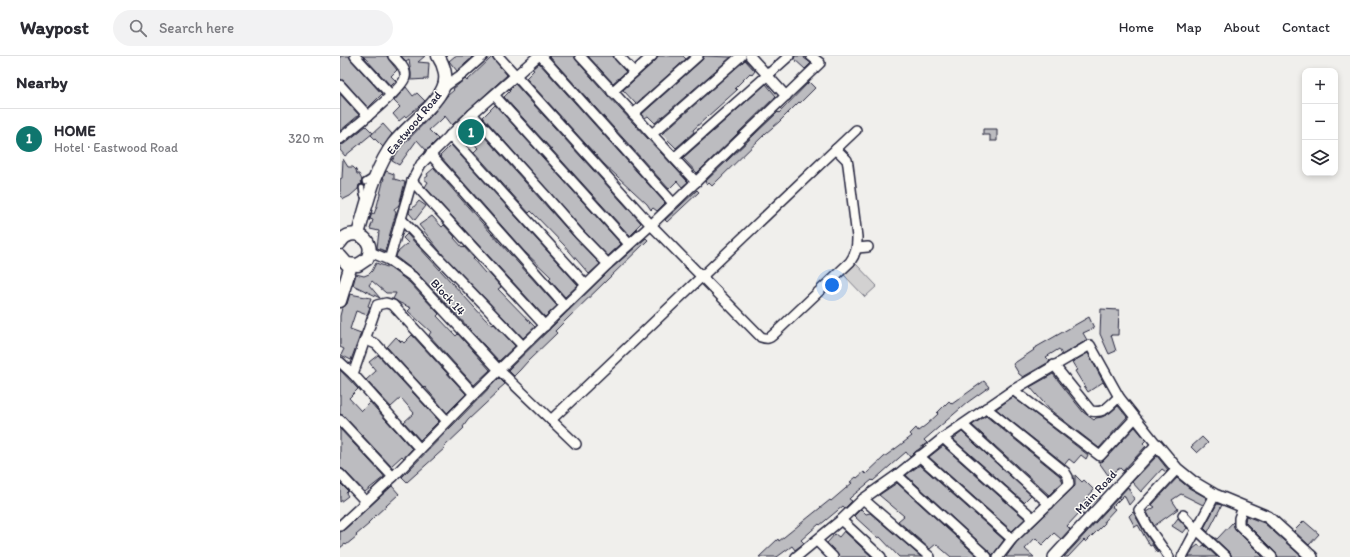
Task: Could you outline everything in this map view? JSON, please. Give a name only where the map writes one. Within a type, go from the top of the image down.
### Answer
[{"type":"main road","name":"Eastwood Road","points":[[358,234],[376,176],[393,144],[404,131],[437,99],[444,87],[445,72],[438,56]]},
{"type":"main road","points":[[340,243],[345,237],[358,234],[368,241],[370,252],[367,259],[362,264],[351,265],[344,262],[340,256]]},
{"type":"main road","points":[[340,301],[351,265]]},
{"type":"street","points":[[355,56],[391,95]]},
{"type":"street","points":[[342,134],[368,116],[391,95],[405,79],[406,74],[403,68],[393,56]]},
{"type":"street","points":[[444,87],[483,56]]},
{"type":"street","points":[[498,56],[651,225],[761,337],[769,338],[850,262],[857,248],[847,160],[836,149]]},
{"type":"street","points":[[389,260],[412,181],[421,164],[472,114],[538,56]]},
{"type":"street","points":[[541,56],[673,203]]},
{"type":"street","points":[[580,56],[696,182]]},
{"type":"street","points":[[619,56],[634,72]]},
{"type":"street","points":[[612,92],[652,56]]},
{"type":"street","points":[[633,114],[698,56]]},
{"type":"street","points":[[652,134],[741,56]]},
{"type":"street","points":[[750,56],[786,96]]},
{"type":"street","points":[[674,158],[789,56]]},
{"type":"street","points":[[811,56],[824,59]]},
{"type":"street","points":[[340,526],[393,477],[474,394],[586,285],[651,225],[824,59]]},
{"type":"street","points":[[340,85],[368,116]]},
{"type":"street","points":[[494,95],[629,244]]},
{"type":"street","points":[[472,114],[579,234],[608,264]]},
{"type":"street","points":[[551,420],[856,130]]},
{"type":"street","points":[[450,135],[586,285]]},
{"type":"street","points":[[430,154],[565,306]]},
{"type":"street","points":[[412,181],[544,326]]},
{"type":"street","points":[[401,218],[523,346]]},
{"type":"street","points":[[857,248],[868,247]]},
{"type":"street","name":"Block 14","points":[[370,252],[389,260],[413,277],[499,370],[576,444]]},
{"type":"street","points":[[353,374],[377,305],[386,303],[393,305],[474,394]]},
{"type":"street","points":[[366,340],[376,344],[447,422]]},
{"type":"street","points":[[796,557],[817,541],[863,499],[897,475],[943,438],[1013,390],[1090,345],[1119,397],[1177,469],[1193,482],[1215,495],[1268,517],[1312,557]]},
{"type":"street","points":[[340,362],[353,374],[420,449]]},
{"type":"street","points":[[1054,365],[1090,411],[1097,412],[1104,410],[1119,397]]},
{"type":"street","points":[[1013,390],[1100,456],[1135,418]]},
{"type":"street","points":[[986,408],[1065,472],[1068,477],[1069,484],[1033,518],[998,557]]},
{"type":"street","points":[[340,420],[393,477]]},
{"type":"street","points":[[962,425],[1049,504]]},
{"type":"street","points":[[943,438],[1033,518]]},
{"type":"street","name":"Main Road","points":[[1054,557],[1157,445]]},
{"type":"street","points":[[920,456],[1012,540]]},
{"type":"street","points":[[1169,557],[1150,530],[1139,510],[1177,469]]},
{"type":"street","points":[[340,474],[366,502]]},
{"type":"street","points":[[897,475],[987,557]]},
{"type":"street","points":[[1184,556],[1196,529],[1215,495]]},
{"type":"street","points":[[863,499],[930,557]]},
{"type":"street","points":[[1243,507],[1239,518],[1239,525],[1272,557]]},
{"type":"street","points":[[1183,514],[1196,529],[1226,557]]},
{"type":"street","points":[[841,520],[881,557]]},
{"type":"street","points":[[817,541],[833,557]]},
{"type":"lane","points":[[365,182],[376,176]]},
{"type":"lane","points":[[362,188],[363,196],[367,202]]},
{"type":"shaded area","points":[[856,264],[877,286],[865,297],[844,275]]},
{"type":"building","points":[[340,56],[349,56],[382,94],[368,108],[344,81],[340,79]]},
{"type":"building","points":[[363,56],[387,56],[397,70],[391,76],[396,81],[391,86]]},
{"type":"building","points":[[401,56],[425,56],[418,62],[429,63],[428,79],[411,80],[409,59],[406,61]]},
{"type":"building","points":[[455,56],[474,56],[457,71],[449,61]]},
{"type":"building","points":[[549,56],[574,56],[608,96],[688,182],[682,187],[677,181],[669,189]]},
{"type":"building","points":[[588,56],[613,56],[626,72],[613,83]]},
{"type":"building","points":[[658,56],[683,56],[686,59],[636,104],[623,90],[656,60]]},
{"type":"building","points":[[704,56],[731,57],[655,123],[648,116],[645,118],[642,114],[702,60]]},
{"type":"building","points":[[795,56],[805,56],[804,58],[811,63],[805,69],[794,59]]},
{"type":"building","points":[[492,57],[507,75],[452,125],[445,116],[429,130],[438,139],[429,148],[426,150],[417,140],[399,165],[392,161],[400,148],[433,114],[447,96],[454,90],[453,89],[465,79],[467,81]]},
{"type":"building","points":[[745,60],[755,71],[752,75],[750,73],[735,88],[737,90],[693,130],[694,132],[676,148],[662,134]]},
{"type":"building","points":[[539,63],[665,203],[657,211],[653,208],[651,210],[647,204],[604,164],[526,78],[534,70],[532,69]]},
{"type":"building","points":[[809,82],[815,88],[712,186],[709,183],[707,185],[705,182],[778,112],[779,113]]},
{"type":"building","points":[[515,84],[641,223],[630,236],[504,97]]},
{"type":"building","points":[[766,84],[776,96],[697,173],[683,158]]},
{"type":"building","points":[[406,87],[413,96],[417,93],[425,101],[399,121],[393,114],[400,107],[394,101]]},
{"type":"building","points":[[340,94],[359,115],[340,131]]},
{"type":"building","points":[[495,105],[621,244],[608,256],[583,230],[483,117]]},
{"type":"building","points":[[383,124],[392,134],[383,147],[371,135]]},
{"type":"building","points":[[474,125],[600,264],[589,274],[564,245],[531,211],[529,213],[474,152],[478,148],[464,133]]},
{"type":"building","points":[[366,126],[373,133],[345,156],[340,150],[340,145],[344,144]]},
{"type":"building","points":[[983,129],[997,129],[997,141],[990,141],[990,135],[983,135]]},
{"type":"building","points":[[451,145],[578,285],[565,297],[549,279],[551,277],[524,251],[440,156]]},
{"type":"building","points":[[343,159],[348,167],[353,167],[356,170],[357,174],[359,174],[362,180],[362,184],[359,185],[358,189],[344,199],[340,196],[340,179],[342,178]]},
{"type":"building","points":[[434,168],[557,306],[545,317],[425,187],[428,182],[424,179]]},
{"type":"building","points":[[386,171],[394,174],[394,179],[405,182],[399,205],[394,209],[396,213],[385,251],[377,248],[379,231],[370,229],[373,220],[370,219],[377,206]]},
{"type":"building","points":[[697,190],[699,192],[667,222],[665,220]]},
{"type":"building","points":[[419,201],[426,206],[415,220],[409,213],[410,208],[412,209]]},
{"type":"building","points":[[432,216],[442,227],[444,225],[463,248],[464,247],[474,258],[473,259],[485,273],[487,271],[501,287],[498,289],[535,327],[523,338],[443,255],[419,225]]},
{"type":"building","points":[[407,234],[486,320],[493,325],[494,324],[515,346],[499,361],[417,273],[396,257],[397,253],[408,243],[403,238]]},
{"type":"building","points":[[646,238],[648,240],[555,331],[557,333],[514,376],[508,370],[612,268]]},
{"type":"building","points":[[376,263],[390,268],[409,282],[439,314],[437,316],[456,336],[458,334],[490,370],[474,385],[429,335],[431,332],[408,311],[411,308],[393,299],[396,293],[386,293],[372,281],[369,285],[380,298],[353,285],[356,274],[364,276],[369,274]]},
{"type":"building","points":[[350,294],[371,298],[367,315],[356,311],[350,329],[361,333],[351,360],[341,355],[344,349],[340,347],[340,316],[342,308],[347,304]]},
{"type":"building","points":[[1101,309],[1119,310],[1118,335],[1111,335],[1116,351],[1109,354],[1100,334]]},
{"type":"building","points":[[1089,317],[1094,328],[1083,333],[1087,340],[1062,355],[1059,349],[1046,357],[1050,361],[1049,362],[1023,377],[1019,374],[1013,364],[1034,350],[1033,349]]},
{"type":"building","points":[[412,335],[466,394],[447,413],[425,387],[424,388],[387,347],[396,337],[404,343]]},
{"type":"building","points":[[1088,353],[1106,387],[1103,382],[1088,392],[1075,371],[1077,370],[1072,362]]},
{"type":"building","points":[[378,355],[439,421],[420,440],[404,422],[414,413],[401,398],[391,407],[366,380],[376,371],[369,362]]},
{"type":"building","points":[[340,370],[358,389],[349,398],[361,411],[370,402],[412,449],[404,458],[402,456],[391,466],[344,416],[340,414]]},
{"type":"building","points":[[1053,374],[1083,412],[1094,420],[1110,413],[1118,406],[1127,417],[1099,448],[1049,409],[1030,387]]},
{"type":"building","points":[[499,378],[505,384],[498,390],[499,391],[468,420],[463,427],[464,428],[444,447],[445,448],[407,482],[402,477]]},
{"type":"building","points":[[984,381],[989,387],[968,402],[924,440],[927,443],[910,457],[906,452],[873,481],[872,480],[851,497],[849,499],[852,501],[845,508],[843,506],[801,540],[804,543],[795,550],[792,546],[777,557],[759,557],[778,539],[779,541],[830,500],[831,501],[852,483],[850,482],[856,477],[857,478],[864,472],[866,474],[884,457],[912,436],[910,434],[916,428],[918,431],[926,425],[949,401],[952,404]]},
{"type":"building","points":[[1013,397],[1088,455],[1086,459],[1081,455],[1074,463],[1069,459],[1065,464],[996,409]]},
{"type":"building","points":[[986,416],[1060,476],[1063,482],[1049,495],[972,425]]},
{"type":"building","points":[[1135,427],[1146,440],[1143,443],[1146,446],[1123,471],[1120,468],[1108,475],[1098,461],[1102,462]]},
{"type":"building","points":[[340,429],[384,477],[365,492],[344,470],[340,468]]},
{"type":"building","points":[[962,432],[1031,495],[1024,502],[953,439]]},
{"type":"building","points":[[1202,437],[1208,443],[1197,453],[1191,447]]},
{"type":"building","points":[[943,446],[1025,519],[1012,531],[929,457]]},
{"type":"building","points":[[1157,456],[1168,470],[1166,472],[1162,469],[1141,492],[1132,482]]},
{"type":"building","points":[[920,465],[1004,540],[993,555],[906,475]]},
{"type":"building","points":[[1075,475],[1082,482],[1084,480],[1094,490],[1084,501],[1090,508],[1083,515],[1080,512],[1067,526],[1070,529],[1061,539],[1054,533],[1042,545],[1035,538],[1025,549],[1034,557],[1006,557],[1016,543],[1075,486]]},
{"type":"building","points":[[1177,478],[1189,488],[1207,498],[1203,505],[1181,494],[1172,500],[1178,509],[1154,526],[1147,512],[1155,507],[1152,505]]},
{"type":"building","points":[[340,483],[348,491],[346,493],[348,496],[340,502]]},
{"type":"building","points":[[897,483],[978,557],[951,557],[936,544],[930,549],[898,521],[904,516],[879,495]]},
{"type":"building","points":[[392,486],[399,494],[356,535],[357,536],[340,548],[340,532]]},
{"type":"building","points":[[1128,487],[1134,499],[1129,505],[1124,495],[1112,507],[1115,509],[1104,521],[1105,523],[1086,542],[1084,540],[1068,557],[1064,557]]},
{"type":"building","points":[[1217,504],[1222,505],[1208,532],[1204,528]]},
{"type":"building","points":[[861,509],[866,514],[870,513],[921,557],[899,557],[880,537],[878,538],[854,516]]},
{"type":"building","points":[[1133,512],[1158,552],[1157,553],[1152,545],[1150,546],[1138,525],[1135,527],[1129,516]]},
{"type":"building","points":[[1246,516],[1264,523],[1302,557],[1278,557],[1276,553],[1245,522]]},
{"type":"building","points":[[1178,518],[1188,529],[1187,528],[1183,533],[1172,526]]},
{"type":"building","points":[[1304,521],[1319,534],[1309,545],[1294,531]]},
{"type":"building","points":[[1233,522],[1235,529],[1263,557],[1232,557],[1230,553],[1212,536],[1217,539]]},
{"type":"building","points":[[844,531],[872,557],[840,557],[827,543],[835,534],[839,537]]},
{"type":"building","points":[[1198,545],[1201,547],[1204,545],[1217,557],[1189,557],[1193,549]]},
{"type":"place","name":"HOME","points":[[471,132]]}]
